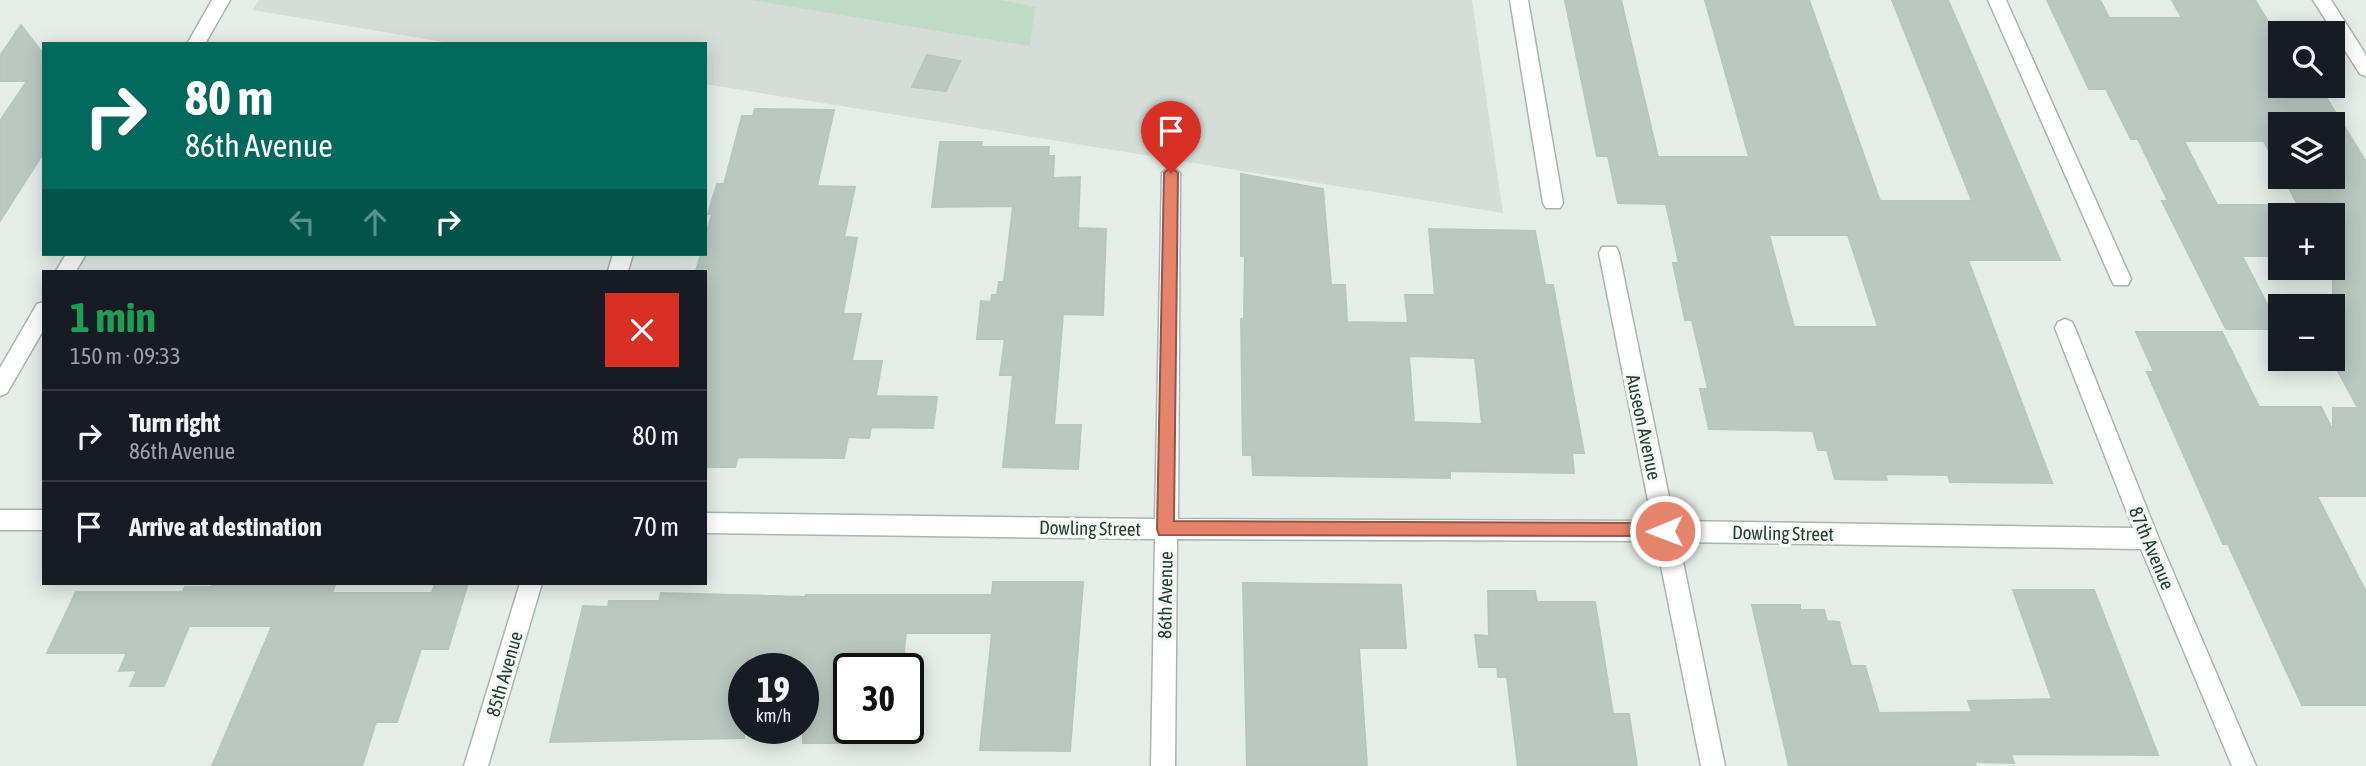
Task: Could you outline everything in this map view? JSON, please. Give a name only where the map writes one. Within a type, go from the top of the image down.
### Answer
[{"type":"street","points":[[197,42],[221,0]]},
{"type":"street","points":[[1519,0],[1553,203]]},
{"type":"street","points":[[1997,0],[2120,279]]},
{"type":"street","points":[[2322,0],[2366,69]]},
{"type":"street","name":"86th Avenue","points":[[1163,766],[1171,173]]},
{"type":"street","name":"Auseon Avenue","points":[[1609,253],[1713,766]]},
{"type":"street","points":[[0,387],[42,314]]},
{"type":"street","name":"87th Avenue","points":[[2065,328],[2148,539],[2244,766]]},
{"type":"street","points":[[0,520],[42,520]]},
{"type":"street","name":"Dowling Street","points":[[707,523],[1166,529],[1665,531],[2148,539]]},
{"type":"street","name":"85th Avenue","points":[[476,766],[530,585]]},
{"type":"shaded area","points":[[259,0],[1472,0],[1503,213],[707,84],[707,42],[444,42],[252,10]]},
{"type":"green space","points":[[750,0],[1001,0],[1035,7],[1030,46]]},
{"type":"building","points":[[1565,0],[1621,0],[1658,157],[1749,157],[1705,0],[1809,0],[1880,201],[1972,201],[1892,0],[1948,0],[2060,260],[1968,260],[2052,483],[1950,482],[1948,475],[1885,474],[1887,480],[1835,479],[1827,450],[1818,450],[1813,431],[1709,429],[1700,389],[1708,389],[1692,320],[1685,320],[1673,263],[1679,263],[1666,204],[1618,203],[1608,156],[1597,156]],"holes":[[[1769,235],[1848,235],[1878,327],[1794,327]]]},
{"type":"building","points":[[2047,0],[2100,0],[2109,18],[2182,18],[2172,0],[2255,0],[2268,21],[2268,98],[2326,98],[2335,112],[2268,112],[2268,149],[2264,141],[2184,141],[2217,205],[2268,205],[2268,256],[2242,256],[2268,306],[2268,329],[2226,329],[2162,201],[2168,201],[2138,139],[2131,139],[2106,89],[2089,89]]},
{"type":"building","points":[[21,25],[42,52],[42,155],[0,221],[0,121],[27,81],[0,81],[0,56]]},
{"type":"building","points":[[927,55],[960,61],[946,91],[912,87]]},
{"type":"building","points":[[755,109],[834,110],[817,186],[855,187],[844,237],[857,238],[843,314],[861,314],[852,361],[882,361],[876,396],[937,397],[933,428],[871,427],[869,438],[848,437],[844,458],[738,457],[735,467],[707,467],[707,270],[696,270],[700,256],[707,256],[707,231],[712,214],[708,214],[717,184],[724,184],[742,116],[753,116]]},
{"type":"building","points":[[2345,128],[2366,162],[2366,496],[2317,496],[2366,592],[2366,705],[2302,705],[2228,544],[2223,544],[2147,372],[2154,372],[2136,332],[2222,332],[2259,407],[2321,407],[2333,431],[2333,408],[2358,408],[2338,371],[2345,371],[2345,294],[2333,294],[2333,280],[2345,280],[2345,203],[2297,203],[2289,189],[2345,189]]},
{"type":"building","points":[[940,142],[982,142],[981,147],[1049,147],[1048,156],[1054,156],[1053,178],[1080,177],[1078,228],[1106,229],[1103,315],[1063,314],[1054,425],[1081,425],[1078,469],[1003,467],[1013,375],[1000,375],[1005,339],[977,339],[981,301],[991,302],[992,295],[997,295],[999,282],[1004,282],[1013,206],[932,207]]},
{"type":"building","points":[[1241,174],[1323,189],[1331,285],[1345,285],[1347,322],[1408,323],[1405,295],[1435,295],[1429,229],[1535,231],[1545,285],[1553,285],[1584,453],[1572,453],[1574,473],[1450,471],[1450,478],[1253,475],[1252,455],[1243,455],[1241,319],[1244,319],[1245,256],[1241,256]],"holes":[[[1409,356],[1475,358],[1482,424],[1414,422]]]},
{"type":"building","points":[[993,582],[1083,582],[1070,751],[980,750],[992,633],[906,633],[904,653],[833,653],[833,743],[819,743],[819,653],[728,653],[728,738],[550,742],[583,606],[608,607],[609,601],[659,601],[661,593],[805,597],[992,595]]},
{"type":"building","points":[[1243,583],[1401,585],[1406,648],[1359,648],[1367,766],[1247,766]]},
{"type":"building","points":[[335,585],[332,593],[432,593],[434,585],[467,585],[448,649],[421,649],[397,722],[376,722],[362,766],[212,766],[272,626],[189,626],[164,686],[130,686],[137,670],[119,671],[127,653],[47,653],[76,592],[183,592],[185,587]]},
{"type":"building","points":[[2013,590],[2094,590],[2158,755],[2011,754],[2014,763],[1974,762],[1976,766],[1789,766],[1752,605],[1800,605],[1800,610],[1824,610],[1827,621],[1839,622],[1851,666],[1865,666],[1879,713],[1972,712],[1968,701],[2052,699]]},
{"type":"building","points":[[1488,591],[1535,591],[1537,602],[1595,602],[1613,714],[1629,714],[1637,766],[1518,766],[1507,677],[1498,677],[1497,667],[1479,667],[1475,635],[1489,636]]},
{"type":"route","points":[[1171,173],[1166,529],[1665,531]]}]
